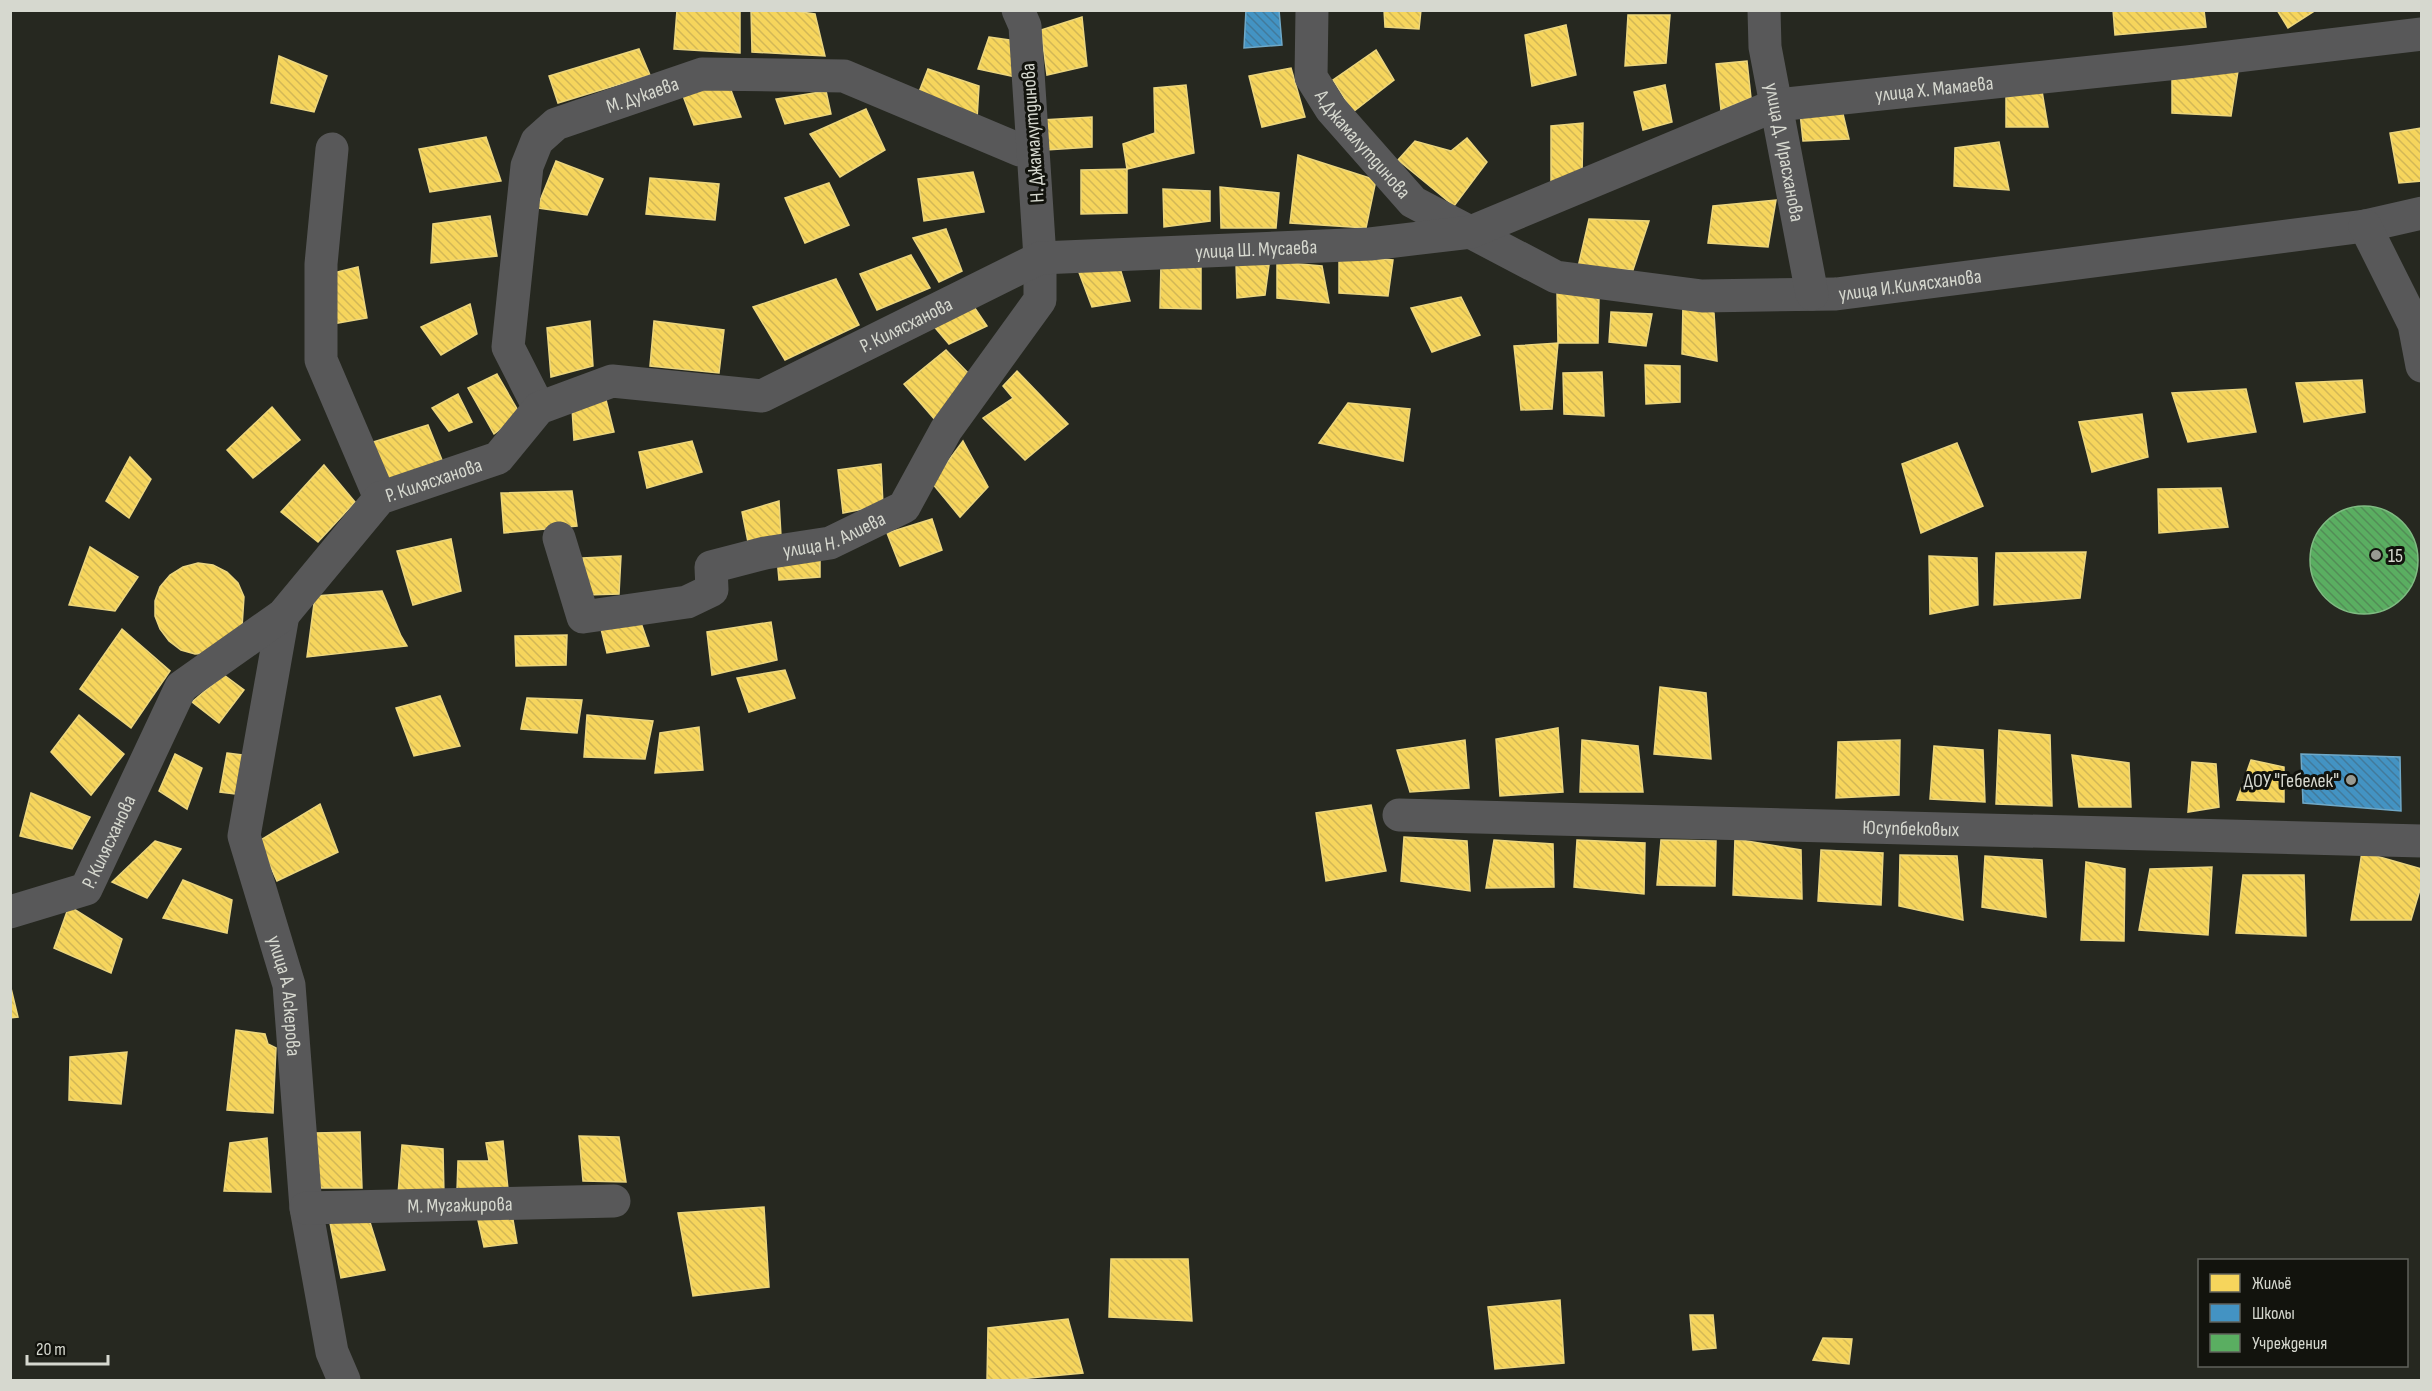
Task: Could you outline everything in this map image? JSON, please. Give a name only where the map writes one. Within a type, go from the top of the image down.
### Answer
[{"type":"street","name":"Н. Джамалутдинова","points":[[1018,10],[1024,26],[1040,258]]},
{"type":"street","name":"А.Джамалутдинова","points":[[1312,10],[1311,77],[1331,109],[1413,202]]},
{"type":"street","name":"улица Д. Ирасханова","points":[[1764,10],[1765,47],[1812,294]]},
{"type":"street","name":"улица Х. Мамаева","points":[[1471,232],[1776,105],[2187,62],[2421,34]]},
{"type":"street","name":"М. Дукаева","points":[[539,408],[508,347],[527,166],[537,141],[556,124],[702,74],[844,76],[1020,150]]},
{"type":"street","points":[[332,149],[321,264],[321,360],[380,498]]},
{"type":"street","name":"улица И.Килясханова","points":[[1413,202],[1556,277],[1702,297],[1836,294],[2365,226],[2421,213]]},
{"type":"street","points":[[2365,226],[2414,324],[2421,366]]},
{"type":"street","name":"улица Ш. Мусаева","points":[[1040,258],[1370,244],[1471,232]]},
{"type":"street","name":"Р. Килясханова","points":[[10,912],[86,889],[181,687],[283,615],[380,498],[498,458],[539,408],[612,381],[762,396],[1040,258]]},
{"type":"street","name":"улица Н. Алиева","points":[[559,538],[584,617],[687,602],[712,590],[711,567],[765,553],[830,543],[904,507],[946,430],[1040,300],[1040,258]]},
{"type":"street","name":"улица А. Аскерова","points":[[283,615],[244,836],[290,985],[306,1208],[332,1352],[344,1380]]},
{"type":"street","name":"Юсупбековых","points":[[1399,815],[2421,841]]},
{"type":"street","name":"М. Мугажирова","points":[[306,1208],[614,1201]]},
{"type":"building: Жильё","points":[[677,10],[740,10],[740,53],[674,49]]},
{"type":"building: Жильё","points":[[751,10],[787,10],[815,14],[825,56],[752,52]]},
{"type":"building: Жильё","points":[[1384,10],[1421,10],[1419,29],[1385,27]]},
{"type":"building: Жильё","points":[[2113,10],[2204,10],[2206,27],[2115,35]]},
{"type":"building: Жильё","points":[[2277,10],[2316,10],[2288,28]]},
{"type":"building: Жильё","points":[[1628,15],[1670,15],[1666,63],[1625,66]]},
{"type":"building: Жильё","points":[[1082,17],[1087,66],[1047,75],[1041,30]]},
{"type":"building: Жильё","points":[[1566,25],[1576,75],[1532,86],[1525,35]]},
{"type":"building: Жильё","points":[[989,37],[1016,41],[1016,77],[978,69]]},
{"type":"building: Жильё","points":[[639,49],[650,75],[558,103],[549,76]]},
{"type":"building: Жильё","points":[[1376,50],[1394,80],[1353,112],[1333,80]]},
{"type":"building: Жильё","points":[[279,56],[327,76],[314,112],[271,103]]},
{"type":"building: Жильё","points":[[1747,61],[1751,98],[1721,110],[1716,64]]},
{"type":"building: Жильё","points":[[1291,68],[1305,117],[1262,127],[1249,76]]},
{"type":"building: Жильё","points":[[928,69],[979,86],[977,119],[917,97]]},
{"type":"building: Жильё","points":[[2172,71],[2238,71],[2231,116],[2172,113]]},
{"type":"building: Жильё","points":[[729,85],[741,117],[694,125],[682,93]]},
{"type":"building: Жильё","points":[[1186,85],[1194,153],[1127,169],[1123,144],[1155,133],[1154,88]]},
{"type":"building: Жильё","points":[[1665,85],[1672,122],[1643,130],[1634,92]]},
{"type":"building: Жильё","points":[[826,91],[831,114],[785,124],[776,99]]},
{"type":"building: Жильё","points":[[2042,91],[2048,127],[2006,127],[2006,97]]},
{"type":"building: Жильё","points":[[866,109],[885,150],[840,177],[810,134]]},
{"type":"building: Жильё","points":[[1800,113],[1843,114],[1849,139],[1803,141]]},
{"type":"building: Жильё","points":[[1092,117],[1092,147],[1046,150],[1042,120]]},
{"type":"building: Жильё","points":[[1583,123],[1582,176],[1551,182],[1551,126]]},
{"type":"building: Жильё","points":[[2422,128],[2422,181],[2399,183],[2390,133]]},
{"type":"building: Жильё","points":[[486,137],[501,181],[430,192],[419,149]]},
{"type":"building: Жильё","points":[[1467,138],[1487,162],[1454,206],[1398,160],[1415,141],[1451,151]]},
{"type":"building: Жильё","points":[[1999,142],[2009,190],[1954,186],[1955,148]]},
{"type":"building: Жильё","points":[[1298,155],[1376,180],[1366,228],[1290,223]]},
{"type":"building: Жильё","points":[[556,161],[603,179],[587,215],[537,208]]},
{"type":"building: Жильё","points":[[1127,169],[1127,213],[1081,214],[1081,170]]},
{"type":"building: Жильё","points":[[973,172],[984,212],[924,221],[918,179]]},
{"type":"building: Жильё","points":[[650,178],[719,184],[715,220],[646,214]]},
{"type":"building: Жильё","points":[[829,183],[849,225],[805,243],[785,198]]},
{"type":"building: Жильё","points":[[1220,187],[1279,193],[1276,228],[1221,228]]},
{"type":"building: Жильё","points":[[1163,189],[1210,191],[1210,221],[1164,227]]},
{"type":"building: Жильё","points":[[1776,200],[1768,247],[1708,243],[1713,206]]},
{"type":"building: Жильё","points":[[490,216],[497,256],[431,263],[433,224]]},
{"type":"building: Жильё","points":[[1589,219],[1649,221],[1633,270],[1578,267]]},
{"type":"building: Жильё","points":[[946,229],[962,271],[939,282],[913,238]]},
{"type":"building: Жильё","points":[[911,255],[930,288],[877,310],[860,274]]},
{"type":"building: Жильё","points":[[1339,255],[1393,260],[1388,296],[1339,293]]},
{"type":"building: Жильё","points":[[1277,262],[1322,266],[1329,303],[1277,298]]},
{"type":"building: Жильё","points":[[1236,263],[1269,265],[1265,295],[1237,298]]},
{"type":"building: Жильё","points":[[1161,264],[1201,267],[1201,309],[1160,308]]},
{"type":"building: Жильё","points":[[1119,265],[1130,301],[1092,307],[1078,270]]},
{"type":"building: Жильё","points":[[358,267],[367,318],[332,324],[329,274]]},
{"type":"building: Жильё","points":[[836,279],[859,325],[785,360],[753,307]]},
{"type":"building: Жильё","points":[[1557,292],[1599,297],[1598,343],[1558,343]]},
{"type":"building: Жильё","points":[[1461,297],[1480,335],[1432,352],[1411,308]]},
{"type":"building: Жильё","points":[[970,301],[987,326],[949,344],[931,323]]},
{"type":"building: Жильё","points":[[470,304],[477,334],[441,355],[421,327]]},
{"type":"building: Жильё","points":[[1683,304],[1714,313],[1717,361],[1682,354]]},
{"type":"building: Жильё","points":[[1611,312],[1652,314],[1646,346],[1609,342]]},
{"type":"building: Жильё","points":[[590,321],[593,366],[551,377],[547,328]]},
{"type":"building: Жильё","points":[[654,321],[724,330],[719,373],[650,366]]},
{"type":"building: Жильё","points":[[1558,343],[1552,409],[1521,410],[1514,346]]},
{"type":"building: Жильё","points":[[946,350],[972,377],[937,422],[904,384]]},
{"type":"building: Жильё","points":[[1645,365],[1680,366],[1680,402],[1646,404]]},
{"type":"building: Жильё","points":[[1017,371],[1068,424],[1025,460],[983,418],[1013,398],[1003,386]]},
{"type":"building: Жильё","points":[[1602,372],[1604,416],[1564,414],[1563,373]]},
{"type":"building: Жильё","points":[[497,374],[520,414],[494,434],[468,388]]},
{"type":"building: Жильё","points":[[2362,380],[2365,412],[2304,422],[2296,383]]},
{"type":"building: Жильё","points":[[2246,389],[2256,432],[2188,442],[2172,393]]},
{"type":"building: Жильё","points":[[458,394],[472,422],[449,431],[432,408]]},
{"type":"building: Жильё","points":[[605,396],[614,432],[574,440],[572,408]]},
{"type":"building: Жильё","points":[[1348,403],[1410,409],[1403,461],[1319,443]]},
{"type":"building: Жильё","points":[[272,407],[300,440],[253,478],[227,450]]},
{"type":"building: Жильё","points":[[2142,414],[2148,457],[2092,472],[2079,422]]},
{"type":"building: Жильё","points":[[428,425],[442,460],[386,482],[367,444]]},
{"type":"building: Жильё","points":[[692,441],[702,472],[647,488],[639,452]]},
{"type":"building: Жильё","points":[[963,441],[988,487],[960,517],[932,483]]},
{"type":"building: Жильё","points":[[1957,443],[1983,506],[1921,533],[1902,464]]},
{"type":"building: Жильё","points":[[130,457],[151,479],[129,518],[106,501]]},
{"type":"building: Жильё","points":[[881,464],[883,505],[843,513],[838,470]]},
{"type":"building: Жильё","points":[[324,465],[355,502],[318,542],[281,512]]},
{"type":"building: Жильё","points":[[2221,488],[2228,527],[2159,533],[2158,489]]},
{"type":"building: Жильё","points":[[572,491],[577,526],[504,533],[501,493]]},
{"type":"building: Жильё","points":[[779,501],[781,536],[749,547],[742,512]]},
{"type":"building: Жильё","points":[[932,519],[942,550],[900,566],[887,533]]},
{"type":"building: Жильё","points":[[451,539],[461,591],[413,605],[397,551]]},
{"type":"building: Жильё","points":[[90,547],[138,577],[115,611],[69,605]]},
{"type":"building: Жильё","points":[[2086,552],[2080,598],[1994,605],[1996,553]]},
{"type":"building: Жильё","points":[[621,556],[619,594],[587,595],[583,558]]},
{"type":"building: Жильё","points":[[1929,556],[1977,558],[1978,605],[1930,614]]},
{"type":"building: Жильё","points":[[820,557],[820,577],[779,580],[777,558]]},
{"type":"building: Жильё","points":[[198,563],[213,565],[227,572],[238,583],[244,597],[242,627],[209,653],[195,654],[181,650],[169,641],[160,629],[155,616],[155,601],[160,587],[170,575],[183,567]]},
{"type":"building: Жильё","points":[[382,591],[407,646],[307,657],[315,596]]},
{"type":"building: Жильё","points":[[640,620],[649,646],[607,653],[600,625]]},
{"type":"building: Жильё","points":[[771,622],[777,660],[712,675],[707,632]]},
{"type":"building: Жильё","points":[[122,629],[170,671],[131,728],[80,689]]},
{"type":"building: Жильё","points":[[567,635],[566,665],[516,666],[515,636]]},
{"type":"building: Жильё","points":[[785,670],[795,698],[749,712],[737,678]]},
{"type":"building: Жильё","points":[[224,675],[244,690],[219,723],[192,702]]},
{"type":"building: Жильё","points":[[1660,687],[1706,693],[1711,759],[1654,754]]},
{"type":"building: Жильё","points":[[440,696],[460,746],[414,756],[396,708]]},
{"type":"building: Жильё","points":[[527,698],[582,700],[577,733],[521,729]]},
{"type":"building: Жильё","points":[[79,715],[124,754],[91,795],[51,752]]},
{"type":"building: Жильё","points":[[587,715],[653,721],[645,759],[584,757]]},
{"type":"building: Жильё","points":[[699,727],[703,770],[655,773],[660,733]]},
{"type":"building: Жильё","points":[[1558,728],[1563,792],[1500,796],[1496,739]]},
{"type":"building: Жильё","points":[[1999,730],[2050,735],[2052,806],[1996,804]]},
{"type":"building: Жильё","points":[[1465,740],[1469,788],[1410,792],[1397,750]]},
{"type":"building: Жильё","points":[[1582,740],[1638,746],[1643,792],[1580,792]]},
{"type":"building: Жильё","points":[[1900,740],[1899,795],[1836,798],[1838,742]]},
{"type":"building: Жильё","points":[[1934,746],[1983,750],[1985,802],[1930,799]]},
{"type":"building: Жильё","points":[[227,753],[250,756],[243,795],[220,792]]},
{"type":"building: Жильё","points":[[175,754],[202,768],[187,809],[159,791]]},
{"type":"building: Жильё","points":[[2072,755],[2129,763],[2131,807],[2079,807]]},
{"type":"building: Жильё","points":[[2251,760],[2284,767],[2284,802],[2237,800]]},
{"type":"building: Жильё","points":[[2192,762],[2216,764],[2219,807],[2188,812]]},
{"type":"building: Жильё","points":[[31,793],[90,817],[72,849],[20,836]]},
{"type":"building: Жильё","points":[[320,804],[338,852],[277,881],[259,841]]},
{"type":"building: Жильё","points":[[1371,805],[1386,871],[1326,881],[1316,813]]},
{"type":"building: Жильё","points":[[1404,837],[1467,841],[1470,891],[1401,881]]},
{"type":"building: Жильё","points":[[1735,839],[1801,850],[1802,899],[1733,895]]},
{"type":"building: Жильё","points":[[1494,840],[1553,844],[1554,887],[1486,888]]},
{"type":"building: Жильё","points":[[1577,840],[1645,843],[1644,894],[1574,887]]},
{"type":"building: Жильё","points":[[1661,840],[1716,841],[1715,886],[1657,885]]},
{"type":"building: Жильё","points":[[155,841],[181,849],[147,898],[112,882]]},
{"type":"building: Жильё","points":[[1821,850],[1883,853],[1881,905],[1818,901]]},
{"type":"building: Жильё","points":[[2362,852],[2422,869],[2422,883],[2411,920],[2351,920]]},
{"type":"building: Жильё","points":[[1900,855],[1957,856],[1963,920],[1899,906]]},
{"type":"building: Жильё","points":[[1985,856],[2042,860],[2046,917],[1982,907]]},
{"type":"building: Жильё","points":[[2086,862],[2125,869],[2124,941],[2081,940]]},
{"type":"building: Жильё","points":[[2212,867],[2208,935],[2139,930],[2150,869]]},
{"type":"building: Жильё","points":[[2243,875],[2304,875],[2306,936],[2236,933]]},
{"type":"building: Жильё","points":[[183,880],[232,900],[227,933],[163,918]]},
{"type":"building: Жильё","points":[[69,906],[122,939],[111,973],[54,948]]},
{"type":"building: Жильё","points":[[10,984],[18,1017],[10,1018]]},
{"type":"building: Жильё","points":[[236,1030],[265,1034],[268,1044],[276,1048],[273,1113],[227,1110]]},
{"type":"building: Жильё","points":[[127,1052],[121,1104],[69,1100],[70,1057]]},
{"type":"building: Жильё","points":[[360,1132],[362,1188],[320,1188],[315,1133]]},
{"type":"building: Жильё","points":[[579,1136],[619,1137],[626,1182],[583,1181]]},
{"type":"building: Жильё","points":[[267,1138],[271,1192],[224,1191],[230,1143]]},
{"type":"building: Жильё","points":[[503,1141],[508,1189],[457,1191],[458,1161],[489,1161],[486,1143]]},
{"type":"building: Жильё","points":[[402,1145],[443,1149],[444,1195],[398,1194]]},
{"type":"building: Жильё","points":[[764,1207],[769,1287],[693,1296],[678,1213]]},
{"type":"building: Жильё","points":[[512,1214],[517,1243],[484,1247],[477,1216]]},
{"type":"building: Жильё","points":[[368,1216],[385,1270],[341,1278],[329,1218]]},
{"type":"building: Жильё","points":[[1111,1259],[1188,1259],[1192,1321],[1109,1317]]},
{"type":"building: Жильё","points":[[1560,1300],[1564,1363],[1495,1369],[1488,1307]]},
{"type":"building: Жильё","points":[[1690,1315],[1713,1315],[1716,1348],[1693,1350]]},
{"type":"building: Жильё","points":[[1068,1319],[1083,1373],[987,1380],[988,1328]]},
{"type":"building: Жильё","points":[[1823,1338],[1852,1339],[1849,1364],[1813,1360]]},
{"type":"building: Школы","points":[[1246,10],[1279,10],[1282,45],[1244,48]]},
{"type":"building: Школы","name":"ДОУ \"Гебелек\"","points":[[2301,754],[2400,757],[2401,811],[2303,803]]},
{"type":"building: Учреждения","points":[[2364,506],[2385,510],[2402,522],[2414,539],[2418,560],[2414,581],[2402,598],[2385,610],[2364,614],[2343,610],[2326,598],[2314,581],[2310,560],[2314,539],[2326,522],[2343,510]]},
{"type":"place","name":"15","points":[[2376,555]]},
{"type":"place","name":"ДОУ \"Гебелек\"","points":[[2351,780]]}]
